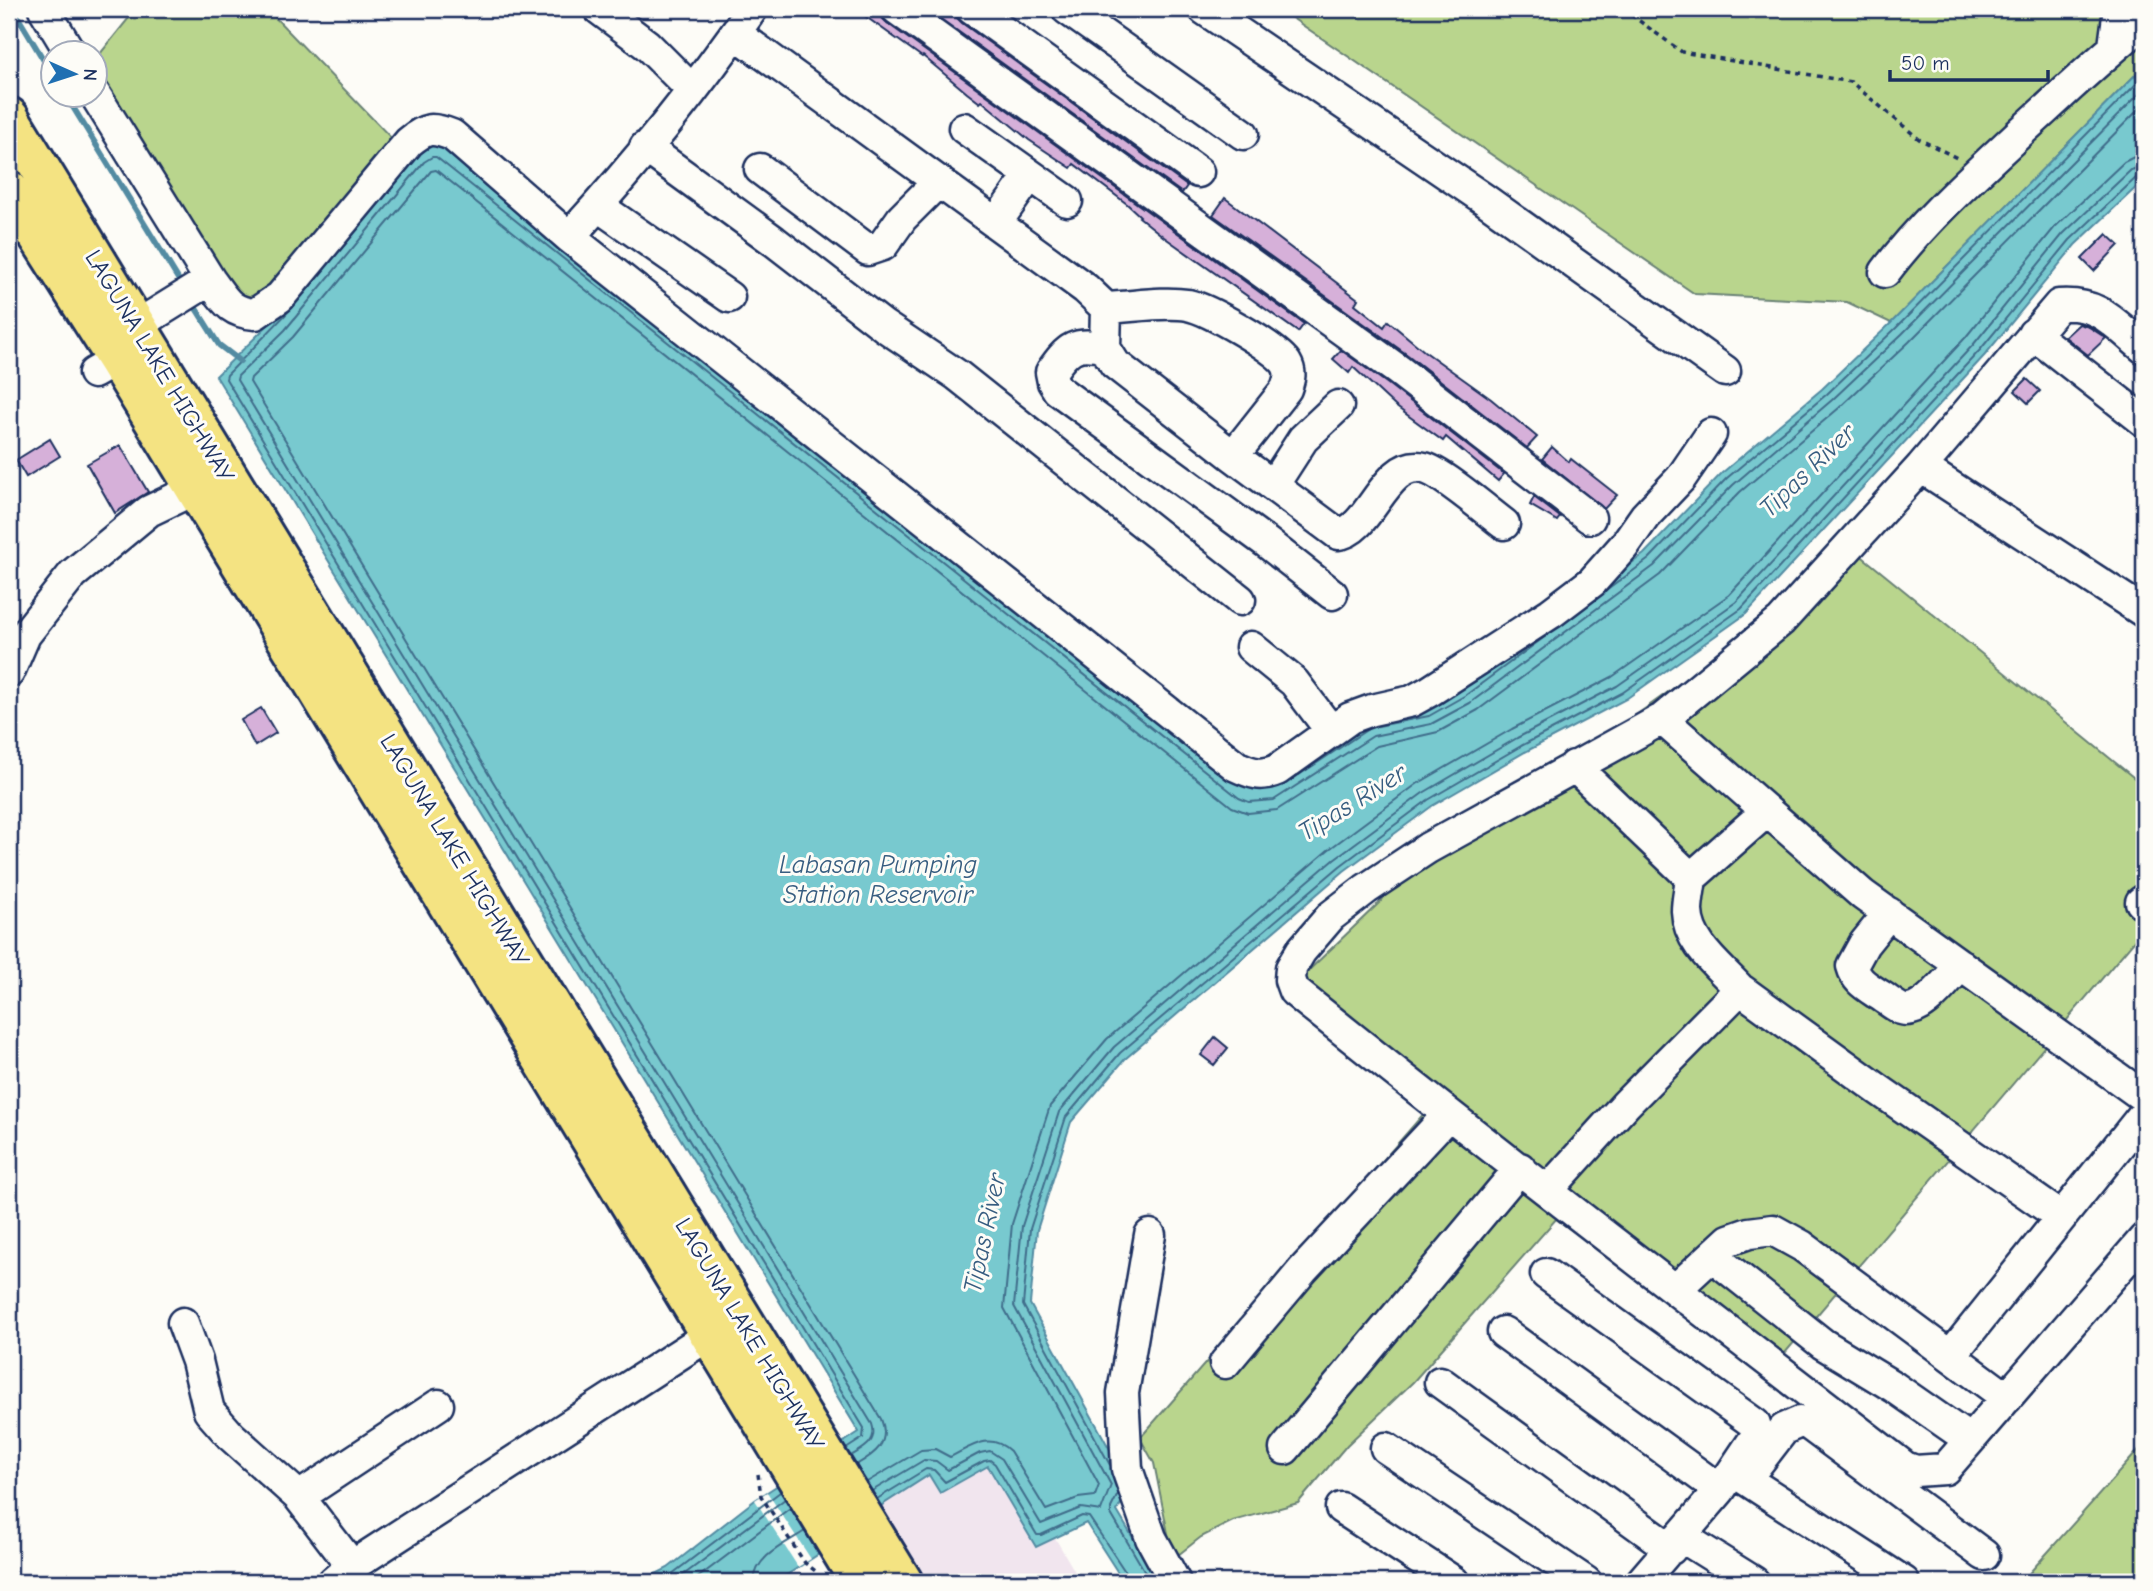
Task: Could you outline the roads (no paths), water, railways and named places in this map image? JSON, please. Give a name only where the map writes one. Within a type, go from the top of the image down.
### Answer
[{"type":"main road","name":"LAGUNA LAKE HIGHWAY","points":[[9,117],[144,321],[336,687],[709,1335],[803,1457]]},
{"type":"main road","name":"LAGUNA LAKE HIGHWAY","points":[[14,206],[105,367],[336,687],[803,1457],[832,1551],[860,1582]]},
{"type":"main road","name":"LAGUNA LAKE HIGHWAY","points":[[832,1551],[903,1582]]},
{"type":"street","points":[[44,9],[62,38]]},
{"type":"street","points":[[599,9],[647,45],[692,90]]},
{"type":"street","points":[[897,9],[1398,370],[1591,518]]},
{"type":"street","points":[[972,9],[1198,172]]},
{"type":"street","points":[[1067,9],[1244,134]]},
{"type":"street","points":[[1204,9],[1484,199],[1725,371]]},
{"type":"street","points":[[2114,46],[2119,9]]},
{"type":"street","points":[[569,237],[598,206],[692,90],[743,21],[939,181],[1086,289],[1106,308],[1171,304],[1204,310],[1255,339],[1284,361],[1290,377],[1286,389],[1233,456]]},
{"type":"street","points":[[1885,272],[1910,239],[1981,169],[2114,46],[2144,23]]},
{"type":"street","points":[[102,108],[202,286],[240,313],[255,314],[280,297],[409,142],[422,131],[437,130],[452,135],[569,237],[1237,766],[1250,773],[1265,775],[1277,770],[1350,718],[1412,701],[1551,613],[1592,582],[1645,516],[1681,478],[1711,434]]},
{"type":"street","points":[[964,128],[1067,201]]},
{"type":"street","points":[[645,148],[774,241],[884,326],[957,374],[1240,600]]},
{"type":"street","points":[[760,169],[868,250],[883,245],[902,218],[939,181]]},
{"type":"street","points":[[996,222],[1030,175]]},
{"type":"street","points":[[598,206],[729,297]]},
{"type":"street","points":[[144,321],[202,286]]},
{"type":"street","points":[[2144,348],[2095,308],[2079,303],[2059,305],[1921,467],[1781,621],[1661,719],[1428,848],[1366,889],[1331,916],[1301,951],[1291,968],[1290,980],[1294,991],[1448,1115],[1905,1467],[1915,1472],[1945,1469],[2144,1239]]},
{"type":"street","points":[[1106,308],[1105,348],[1115,365],[1338,534],[1353,530],[1382,490],[1403,471],[1424,468],[1504,524]]},
{"type":"street","points":[[2034,334],[2144,421]]},
{"type":"street","points":[[1105,348],[1079,345],[1071,348],[1051,372],[1058,390],[1266,542],[1332,594]]},
{"type":"street","points":[[1273,484],[1303,439],[1338,406]]},
{"type":"street","points":[[1921,467],[2144,612]]},
{"type":"street","points":[[9,672],[25,635],[74,573],[149,511],[195,489]]},
{"type":"street","points":[[1251,647],[1294,682],[1331,731]]},
{"type":"street","points":[[1661,719],[1863,895],[2144,1097]]},
{"type":"street","points":[[1574,765],[1692,877]]},
{"type":"street","points":[[1767,811],[1692,877],[1687,911],[1696,941],[1740,989],[2061,1217]]},
{"type":"street","points":[[1888,913],[1864,944],[1852,966],[1855,976],[1861,982],[1903,1009],[1914,1010],[1926,1002],[1961,965]]},
{"type":"street","points":[[1548,1190],[1626,1104],[1740,989]]},
{"type":"street","points":[[1951,1355],[2144,1114]]},
{"type":"street","points":[[1225,1363],[1303,1270],[1448,1115]]},
{"type":"street","points":[[1285,1449],[1520,1168]]},
{"type":"street","points":[[1675,1289],[1729,1240],[1749,1233],[1773,1230],[1802,1246],[2007,1398]]},
{"type":"street","points":[[1150,1235],[1123,1393],[1127,1469],[1151,1538],[1175,1582]]},
{"type":"street","points":[[1712,1256],[1824,1343],[1970,1440]]},
{"type":"street","points":[[1546,1274],[1755,1424],[1757,1435],[1732,1484]]},
{"type":"street","points":[[183,1323],[197,1361],[209,1411],[231,1436],[299,1497],[343,1574],[709,1335]]},
{"type":"street","points":[[1503,1332],[1732,1484],[1904,1582]]},
{"type":"street","points":[[1440,1382],[1681,1546],[1754,1582]]},
{"type":"street","points":[[299,1497],[438,1405]]},
{"type":"street","points":[[1656,1582],[1681,1546],[1732,1484],[1784,1429],[1800,1422],[1808,1424],[1984,1555]]},
{"type":"street","points":[[1386,1448],[1587,1582]]},
{"type":"street","points":[[1342,1508],[1454,1582]]},
{"type":"street","points":[[1641,1582],[1681,1546]]},
{"type":"water","name":"Labasan Pumping Station Reservoir","points":[[2144,66],[2144,180],[2075,245],[1985,355],[1746,614],[1626,699],[1525,752],[1432,806],[1344,871],[1125,1059],[1071,1122],[1037,1230],[1030,1304],[1130,1486],[1117,1511],[1159,1582],[1124,1582],[1086,1523],[1036,1547],[988,1466],[940,1493],[929,1475],[837,1534],[831,1546],[776,1582],[640,1582],[668,1568],[755,1500],[859,1432],[216,376],[273,320],[413,151],[439,139],[1249,786],[1367,721],[1425,710],[1462,689],[1644,554],[1722,473],[1822,389],[1891,323]]},
{"type":"waterway","points":[[13,9],[38,51]]},
{"type":"waterway","points":[[74,108],[183,287]]},
{"type":"waterway","points":[[192,302],[219,345],[240,361]]},
{"type":"water label","name":"Tipas River","points":[[1807,470]]},
{"type":"water label","name":"Tipas River","points":[[1352,802]]},
{"type":"water label","name":"Tipas River","points":[[984,1233]]}]
